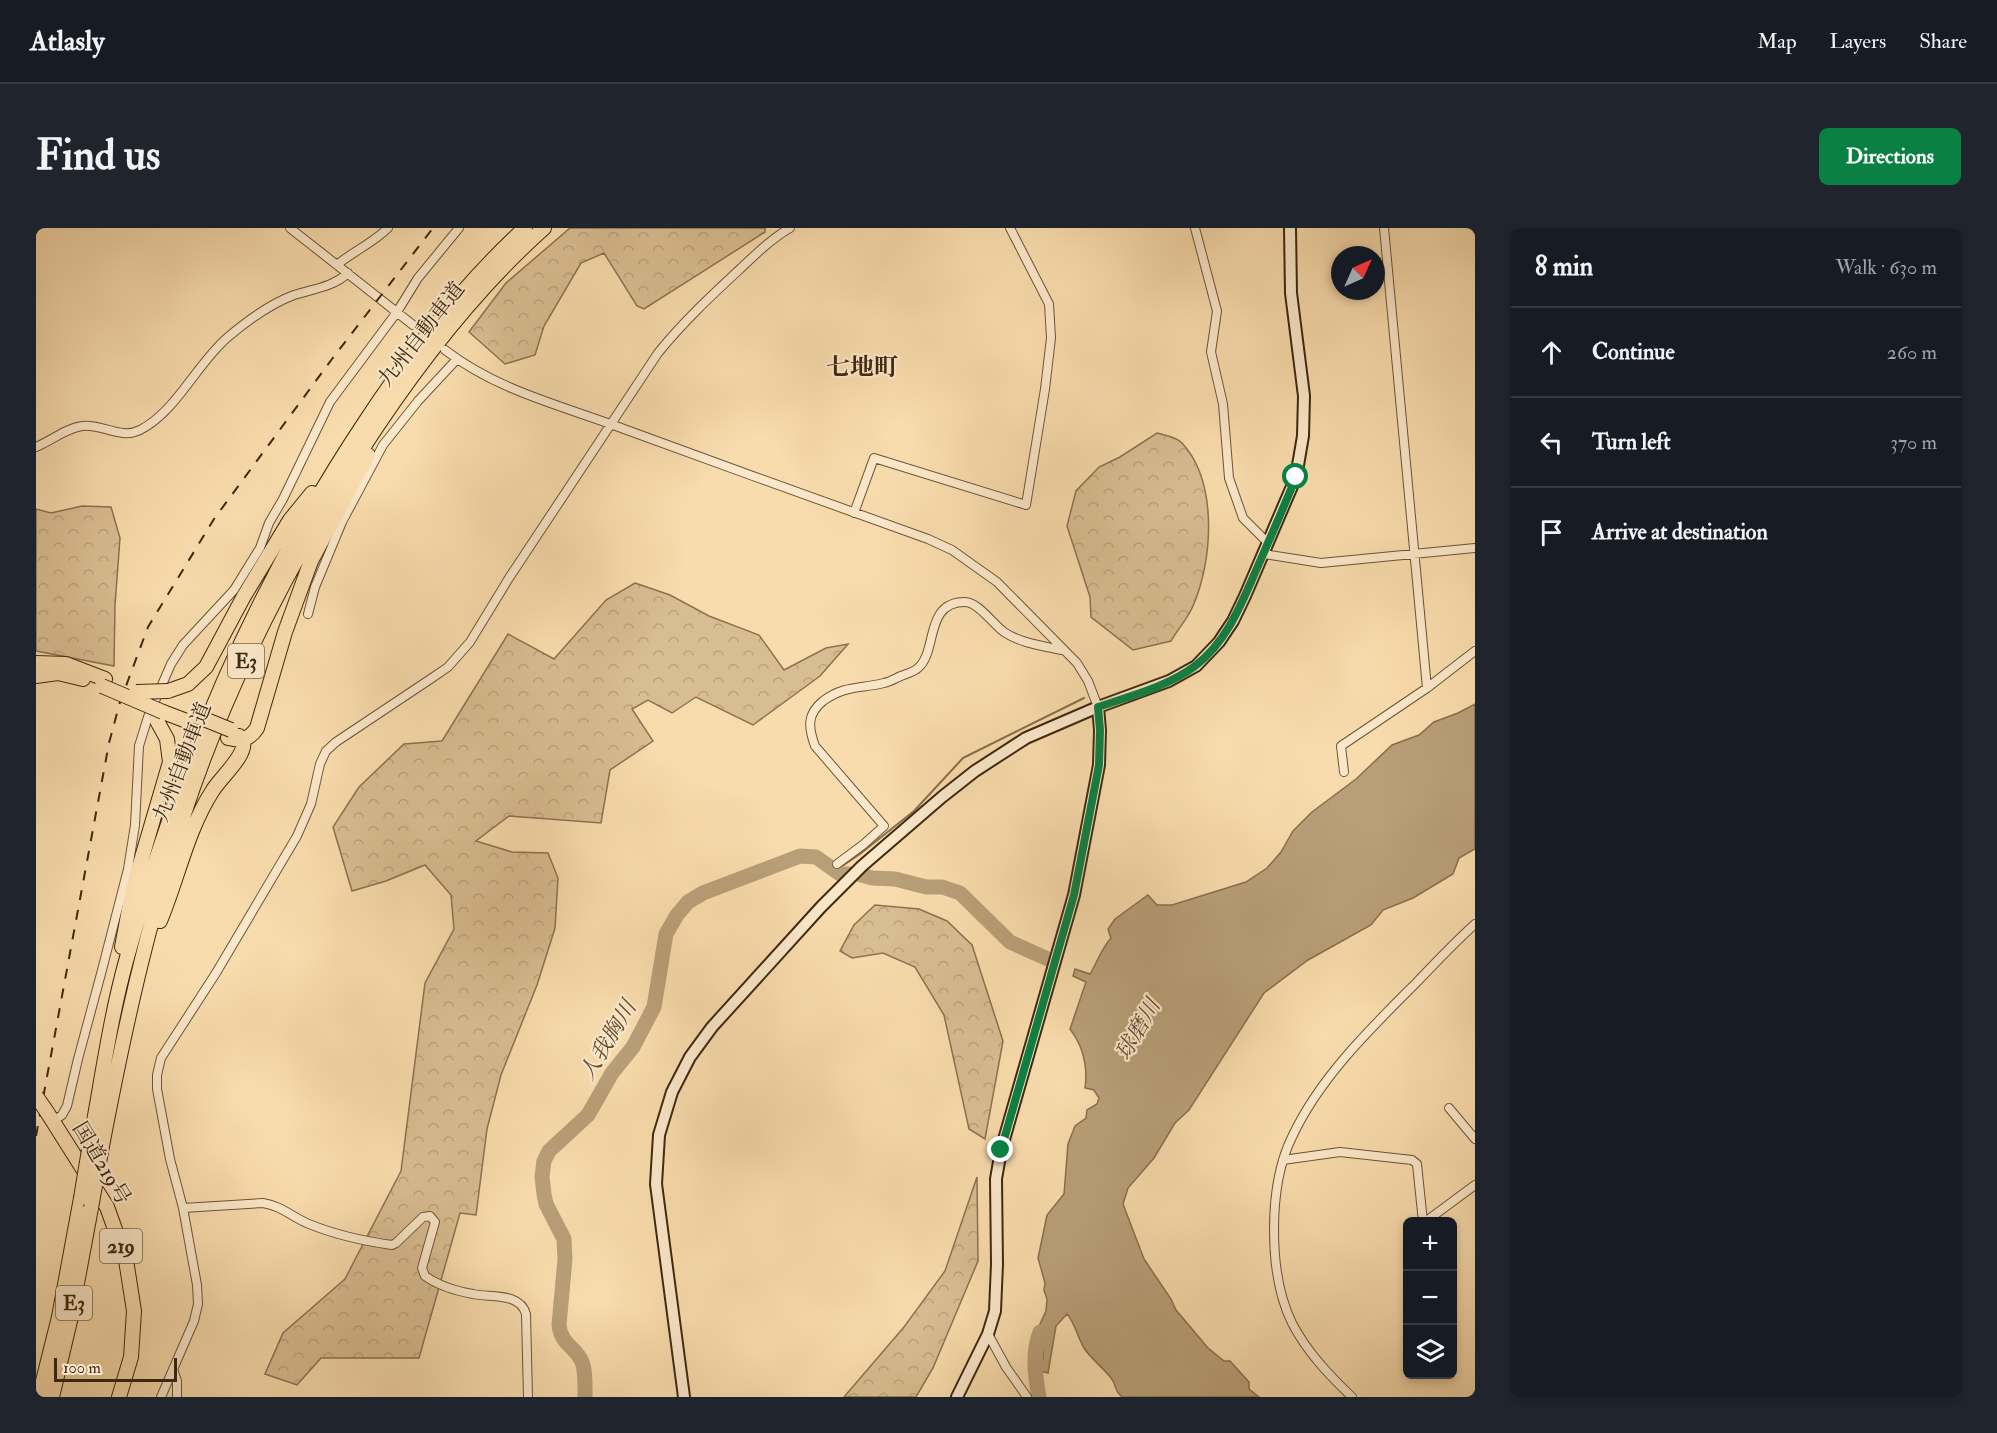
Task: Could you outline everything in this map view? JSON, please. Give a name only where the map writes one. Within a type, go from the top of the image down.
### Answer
[{"type":"highway","name":"九州自動車道","points":[[52,1397],[75,1297],[91,1208],[108,1038],[125,963],[146,890],[198,739],[228,667],[262,596],[339,461],[400,370],[448,309],[525,228]]},
{"type":"highway","name":"九州自動車道","points":[[39,1397],[60,1310],[81,1198],[140,970],[182,818],[209,745],[273,603],[319,518],[378,423],[410,377],[458,317],[490,281],[544,228]]},
{"type":"highway","points":[[243,741],[257,728],[285,632],[311,561],[410,377]]},
{"type":"highway","points":[[163,707],[206,667],[244,596],[290,520],[339,461]]},
{"type":"highway","points":[[36,663],[66,664],[243,741]]},
{"type":"highway","points":[[36,676],[65,674],[103,682]]},
{"type":"highway","points":[[108,1038],[133,888],[170,762],[163,707]]},
{"type":"highway","points":[[140,970],[166,908],[193,826],[215,786],[243,752],[243,741]]},
{"type":"highway","name":"国道219号","points":[[36,1096],[107,1207],[126,1260],[134,1311],[130,1357],[119,1397]]},
{"type":"main road","points":[[684,1397],[656,1184],[659,1135],[672,1092],[690,1057],[712,1027],[821,907],[895,836],[942,797],[1000,753],[1026,738],[1098,707],[1169,681],[1196,666],[1219,642],[1233,621],[1296,477],[1303,436],[1304,396],[1291,293],[1290,228]]},
{"type":"main road","points":[[957,1397],[988,1334],[995,1311],[996,1179],[1001,1150],[1074,895],[1099,765],[1098,707]]},
{"type":"street","points":[[290,228],[413,325]]},
{"type":"street","points":[[338,264],[377,239],[388,228]]},
{"type":"street","points":[[50,1116],[62,1115],[67,1106],[128,869],[135,825],[139,746],[148,717],[171,664],[183,645],[234,590],[251,565],[269,523],[330,402],[397,312],[418,278],[459,228]]},
{"type":"street","points":[[161,1397],[194,1321],[198,1304],[183,1208],[170,1159],[157,1089],[160,1058],[216,973],[297,836],[311,804],[320,764],[326,751],[448,666],[470,642],[509,578],[636,385],[670,338],[776,236],[790,228]]},
{"type":"street","points":[[854,513],[874,458],[1026,505],[1051,338],[1049,304],[1010,228]]},
{"type":"street","points":[[1196,228],[1217,311],[1210,352],[1223,404],[1229,478],[1243,518],[1266,548],[1321,562],[1475,548]]},
{"type":"street","points":[[1384,228],[1427,688]]},
{"type":"street","points":[[36,447],[82,426],[120,434],[138,431],[162,412],[227,338],[269,306],[294,295],[330,284],[348,273]]},
{"type":"street","points":[[445,350],[457,360],[513,391],[612,424],[928,539],[951,550],[997,582],[1077,663],[1088,681],[1098,707]]},
{"type":"street","points":[[308,614],[315,587],[342,522],[383,445],[418,401],[457,360]]},
{"type":"street","points":[[837,864],[884,826],[815,746],[810,733],[810,718],[817,706],[847,688],[884,683],[918,668],[925,657],[936,620],[951,605],[964,602],[975,604],[1006,633],[1038,645],[1063,650]]},
{"type":"street","points":[[1344,772],[1341,746],[1427,688],[1475,651]]},
{"type":"street","points":[[1352,1397],[1327,1372],[1306,1346],[1292,1322],[1281,1289],[1274,1240],[1274,1214],[1277,1185],[1283,1160],[1291,1138],[1307,1108],[1328,1080],[1390,1009],[1475,924]]},
{"type":"street","points":[[1449,1108],[1475,1139]]},
{"type":"street","points":[[1283,1160],[1340,1152],[1412,1160],[1417,1164],[1424,1217]]},
{"type":"street","points":[[1430,1217],[1475,1185]]},
{"type":"street","points":[[183,1208],[276,1205],[308,1224],[353,1239],[392,1245],[423,1217],[430,1216],[435,1222],[422,1268],[425,1276],[447,1288],[475,1295],[506,1298],[519,1302],[525,1307],[528,1397]]},
{"type":"street","points":[[988,1334],[1006,1368],[1027,1397]]},
{"type":"street","points":[[173,1368],[177,1381],[177,1397]]},
{"type":"green space","points":[[570,228],[765,228],[765,232],[644,309],[637,306],[604,253],[581,263],[544,326],[535,355],[505,364],[469,332],[506,283]]},
{"type":"green space","points":[[1157,433],[1180,441],[1194,459],[1202,478],[1207,500],[1208,544],[1205,567],[1193,606],[1171,641],[1133,650],[1091,617],[1090,597],[1067,526],[1076,491],[1099,467],[1120,457]]},
{"type":"green space","points":[[82,506],[111,507],[120,538],[115,605],[114,666],[36,651],[36,509],[51,513]]},
{"type":"green space","points":[[635,583],[670,595],[709,616],[759,635],[784,670],[826,648],[848,644],[820,676],[753,725],[696,697],[672,713],[648,700],[632,709],[653,741],[610,770],[601,823],[509,816],[476,841],[512,852],[548,853],[558,878],[555,928],[537,985],[501,1075],[487,1129],[476,1215],[460,1213],[419,1358],[321,1358],[297,1385],[265,1374],[283,1333],[345,1279],[401,1171],[425,983],[454,929],[451,895],[425,865],[386,881],[352,891],[333,827],[359,787],[404,744],[442,741],[508,634],[554,659],[606,600]]},
{"type":"green space","points":[[875,905],[919,909],[947,921],[972,945],[1003,1041],[985,1139],[969,1129],[944,1015],[915,967],[883,953],[852,958],[840,951],[854,925]]},
{"type":"green space","points":[[977,1177],[978,1261],[933,1368],[916,1397],[844,1397],[904,1327],[945,1271]]},
{"type":"water","name":"球磨川","points":[[1475,704],[1475,849],[1459,858],[1453,874],[1413,898],[1383,910],[1371,925],[1308,960],[1264,993],[1189,1110],[1175,1123],[1154,1158],[1128,1188],[1123,1204],[1144,1259],[1176,1310],[1208,1348],[1224,1361],[1230,1361],[1249,1382],[1249,1389],[1259,1397],[1122,1397],[1111,1378],[1084,1348],[1067,1314],[1056,1326],[1048,1373],[1029,1368],[1043,1359],[1043,1351],[1035,1349],[1040,1324],[1046,1311],[1045,1283],[1038,1258],[1047,1215],[1064,1194],[1068,1144],[1075,1126],[1086,1118],[1087,1110],[1097,1104],[1099,1098],[1094,1090],[1085,1088],[1084,1057],[1070,1029],[1086,982],[1073,976],[1075,969],[1090,974],[1111,938],[1108,929],[1115,919],[1148,895],[1157,905],[1172,905],[1246,882],[1267,868],[1281,852],[1293,831],[1312,812],[1356,779],[1392,745],[1419,735],[1434,722]]},
{"type":"waterway","points":[[835,871],[914,811],[963,758],[1084,698]]},
{"type":"waterway","name":"人我胸川","points":[[585,1397],[582,1362],[564,1340],[560,1331],[565,1259],[564,1239],[546,1204],[542,1177],[544,1161],[549,1151],[588,1115],[612,1073],[633,1047],[654,1007],[666,934],[688,902],[703,893],[800,856],[816,857],[840,874],[895,879],[926,887],[942,887],[960,893],[1010,942],[1050,960]]},
{"type":"waterway","points":[[1039,1397],[1035,1356],[1040,1332]]},
{"type":"railway","points":[[36,1136],[109,743],[120,702],[148,627],[214,519],[332,359],[433,228]]},
{"type":"district","name":"七地町","points":[[862,367]]},
{"type":"route","points":[[1001,1150],[1074,895],[1099,765],[1098,707],[1169,681],[1196,666],[1219,642],[1233,621],[1245,596],[1296,477]]}]
